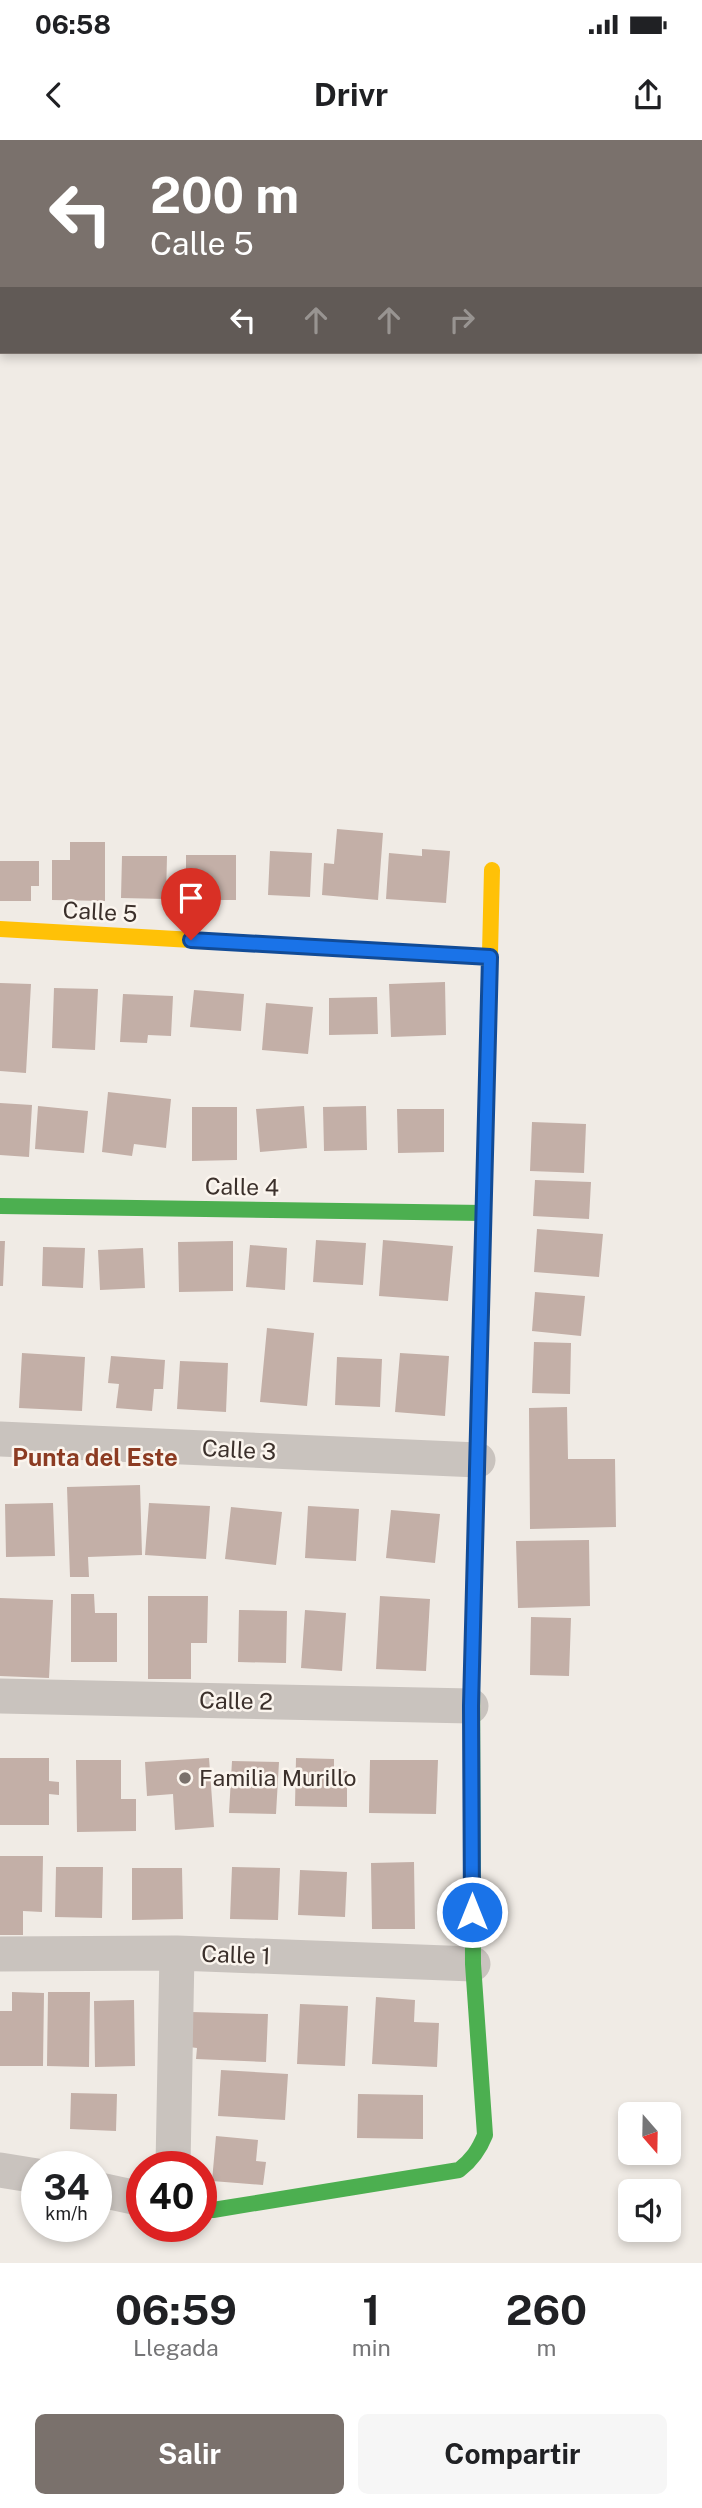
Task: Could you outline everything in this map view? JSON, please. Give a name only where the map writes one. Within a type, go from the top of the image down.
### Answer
[{"type":"street","points":[[217,2209],[459,2170],[480,2150],[485,2135],[473,1964],[471,1706],[492,870]]},
{"type":"street","name":"Calle 5","points":[[0,929],[490,957]]},
{"type":"street","name":"Calle 4","points":[[0,1206],[484,1213]]},
{"type":"street","name":"Calle 3","points":[[0,1439],[478,1461]]},
{"type":"street","name":"Calle 2","points":[[0,1696],[471,1706]]},
{"type":"street","points":[[173,2151],[177,1953]]},
{"type":"street","name":"Calle 1","points":[[0,1954],[177,1953],[473,1964]]},
{"type":"street","points":[[0,2170],[21,2173]]},
{"type":"building","points":[[337,829],[383,833],[378,900],[322,895],[324,863],[334,864]]},
{"type":"building","points":[[70,842],[105,842],[105,901],[52,900],[52,860],[70,860]]},
{"type":"building","points":[[422,849],[450,851],[446,903],[386,899],[389,853],[422,856]]},
{"type":"building","points":[[270,851],[312,853],[310,897],[268,895]]},
{"type":"building","points":[[186,855],[236,855],[236,900],[186,900]]},
{"type":"building","points":[[122,856],[167,856],[166,899],[121,898]]},
{"type":"building","points":[[0,861],[39,861],[39,886],[31,886],[31,901],[0,901]]},
{"type":"building","points":[[445,982],[446,1035],[391,1037],[389,984]]},
{"type":"building","points":[[0,983],[31,984],[26,1073],[0,1071]]},
{"type":"building","points":[[54,988],[98,989],[95,1050],[52,1048]]},
{"type":"building","points":[[194,990],[244,994],[241,1031],[190,1027]]},
{"type":"building","points":[[123,994],[173,996],[171,1036],[148,1035],[147,1043],[120,1042]]},
{"type":"building","points":[[377,997],[378,1034],[329,1035],[329,998]]},
{"type":"building","points":[[266,1003],[313,1007],[308,1054],[262,1050]]},
{"type":"building","points":[[108,1092],[171,1099],[166,1148],[134,1144],[132,1156],[102,1152]]},
{"type":"building","points":[[0,1103],[32,1105],[29,1157],[0,1155]]},
{"type":"building","points":[[38,1106],[88,1111],[84,1153],[35,1149]]},
{"type":"building","points":[[304,1106],[307,1148],[260,1152],[256,1109]]},
{"type":"building","points":[[366,1106],[367,1150],[324,1151],[323,1107]]},
{"type":"building","points":[[192,1107],[237,1107],[237,1160],[192,1161]]},
{"type":"building","points":[[397,1109],[444,1109],[444,1152],[398,1153]]},
{"type":"building","points":[[532,1122],[586,1124],[584,1173],[530,1171]]},
{"type":"building","points":[[535,1180],[591,1182],[589,1219],[533,1216]]},
{"type":"building","points":[[537,1229],[603,1234],[599,1277],[534,1272]]},
{"type":"building","points":[[316,1240],[366,1243],[363,1285],[313,1282]]},
{"type":"building","points":[[383,1240],[453,1246],[448,1301],[379,1296]]},
{"type":"building","points":[[0,1241],[5,1241],[3,1286],[0,1286]]},
{"type":"building","points":[[233,1241],[233,1291],[179,1292],[178,1242]]},
{"type":"building","points":[[250,1245],[287,1248],[285,1290],[246,1287]]},
{"type":"building","points":[[43,1247],[85,1248],[83,1288],[42,1286]]},
{"type":"building","points":[[143,1248],[145,1288],[100,1290],[98,1250]]},
{"type":"building","points":[[535,1292],[585,1296],[581,1336],[532,1331]]},
{"type":"building","points":[[267,1328],[314,1333],[307,1406],[260,1402]]},
{"type":"building","points":[[534,1342],[571,1343],[570,1394],[532,1393]]},
{"type":"building","points":[[22,1353],[85,1357],[82,1411],[19,1408]]},
{"type":"building","points":[[400,1353],[449,1356],[445,1416],[395,1412]]},
{"type":"building","points":[[111,1356],[165,1360],[163,1389],[154,1389],[152,1411],[116,1408],[119,1384],[108,1383]]},
{"type":"building","points":[[337,1357],[382,1359],[380,1407],[335,1405]]},
{"type":"building","points":[[180,1361],[228,1363],[226,1412],[177,1409]]},
{"type":"building","points":[[567,1407],[568,1459],[615,1459],[616,1527],[530,1529],[529,1408]]},
{"type":"building","points":[[140,1485],[142,1555],[88,1557],[89,1577],[70,1577],[67,1487]]},
{"type":"building","points":[[53,1503],[55,1556],[6,1557],[5,1504]]},
{"type":"building","points":[[149,1503],[210,1506],[206,1559],[145,1555]]},
{"type":"building","points":[[308,1506],[359,1509],[356,1561],[305,1558]]},
{"type":"building","points":[[231,1507],[282,1512],[276,1565],[225,1559]]},
{"type":"building","points":[[391,1510],[440,1514],[435,1563],[386,1558]]},
{"type":"building","points":[[589,1540],[590,1606],[518,1608],[516,1541]]},
{"type":"building","points":[[71,1594],[94,1594],[95,1613],[117,1613],[117,1662],[71,1662]]},
{"type":"building","points":[[148,1596],[208,1596],[207,1643],[191,1643],[191,1679],[148,1679]]},
{"type":"building","points":[[380,1596],[430,1599],[426,1671],[376,1669]]},
{"type":"building","points":[[0,1598],[53,1600],[49,1678],[0,1676]]},
{"type":"building","points":[[239,1610],[287,1611],[286,1663],[238,1662]]},
{"type":"building","points":[[305,1610],[346,1613],[342,1671],[301,1668]]},
{"type":"building","points":[[531,1617],[571,1618],[569,1676],[530,1675]]},
{"type":"building","points":[[0,1758],[49,1758],[49,1781],[59,1782],[59,1795],[49,1794],[49,1825],[0,1825]]},
{"type":"building","points":[[209,1758],[214,1827],[175,1830],[173,1794],[147,1796],[145,1762]]},
{"type":"building","points":[[296,1758],[334,1759],[334,1771],[347,1771],[347,1807],[295,1806]]},
{"type":"building","points":[[76,1760],[121,1760],[121,1799],[136,1799],[136,1831],[77,1832]]},
{"type":"building","points":[[370,1760],[438,1760],[436,1814],[369,1813]]},
{"type":"building","points":[[232,1761],[279,1762],[276,1814],[229,1813]]},
{"type":"building","points":[[0,1856],[43,1856],[42,1912],[23,1911],[23,1935],[0,1935]]},
{"type":"building","points":[[414,1862],[415,1929],[372,1929],[371,1863]]},
{"type":"building","points":[[56,1867],[103,1867],[102,1918],[55,1917]]},
{"type":"building","points":[[232,1867],[280,1868],[278,1920],[230,1919]]},
{"type":"building","points":[[132,1868],[182,1868],[183,1919],[132,1920]]},
{"type":"building","points":[[300,1870],[347,1872],[345,1917],[298,1915]]},
{"type":"building","points":[[12,1992],[44,1993],[43,2066],[0,2066],[0,2011],[12,2011]]},
{"type":"building","points":[[48,1992],[90,1992],[89,2067],[47,2066]]},
{"type":"building","points":[[376,1997],[415,2000],[414,2022],[439,2023],[437,2067],[372,2064]]},
{"type":"building","points":[[134,2000],[135,2066],[95,2067],[94,2001]]},
{"type":"building","points":[[300,2004],[348,2006],[345,2066],[297,2064]]},
{"type":"building","points":[[191,2012],[268,2014],[266,2062],[196,2059],[197,2048],[189,2047]]},
{"type":"building","points":[[221,2070],[288,2074],[285,2120],[218,2116]]},
{"type":"building","points":[[71,2093],[117,2094],[116,2131],[70,2129]]},
{"type":"building","points":[[358,2094],[423,2095],[423,2139],[357,2138]]},
{"type":"building","points":[[216,2136],[258,2140],[256,2161],[266,2162],[263,2185],[217,2181],[217,2151],[215,2151]]},
{"type":"waterway","points":[[689,140],[700,140]]},
{"type":"traffic: fast","points":[[0,1206],[484,1213]]},
{"type":"traffic: fast","points":[[217,2209],[459,2170],[471,2158],[485,2135],[473,1964],[472,1664]]},
{"type":"traffic: slow","points":[[481,1327],[492,870]]},
{"type":"traffic: slow","points":[[0,929],[490,957]]},
{"type":"traffic: jam","points":[[472,1664],[481,1327]]},
{"type":"place","name":"Familia Murillo","points":[[185,1778]]},
{"type":"district","name":"Punta del Este","points":[[95,1458]]},
{"type":"route","points":[[191,940],[490,957],[471,1706],[472,1912]]}]
